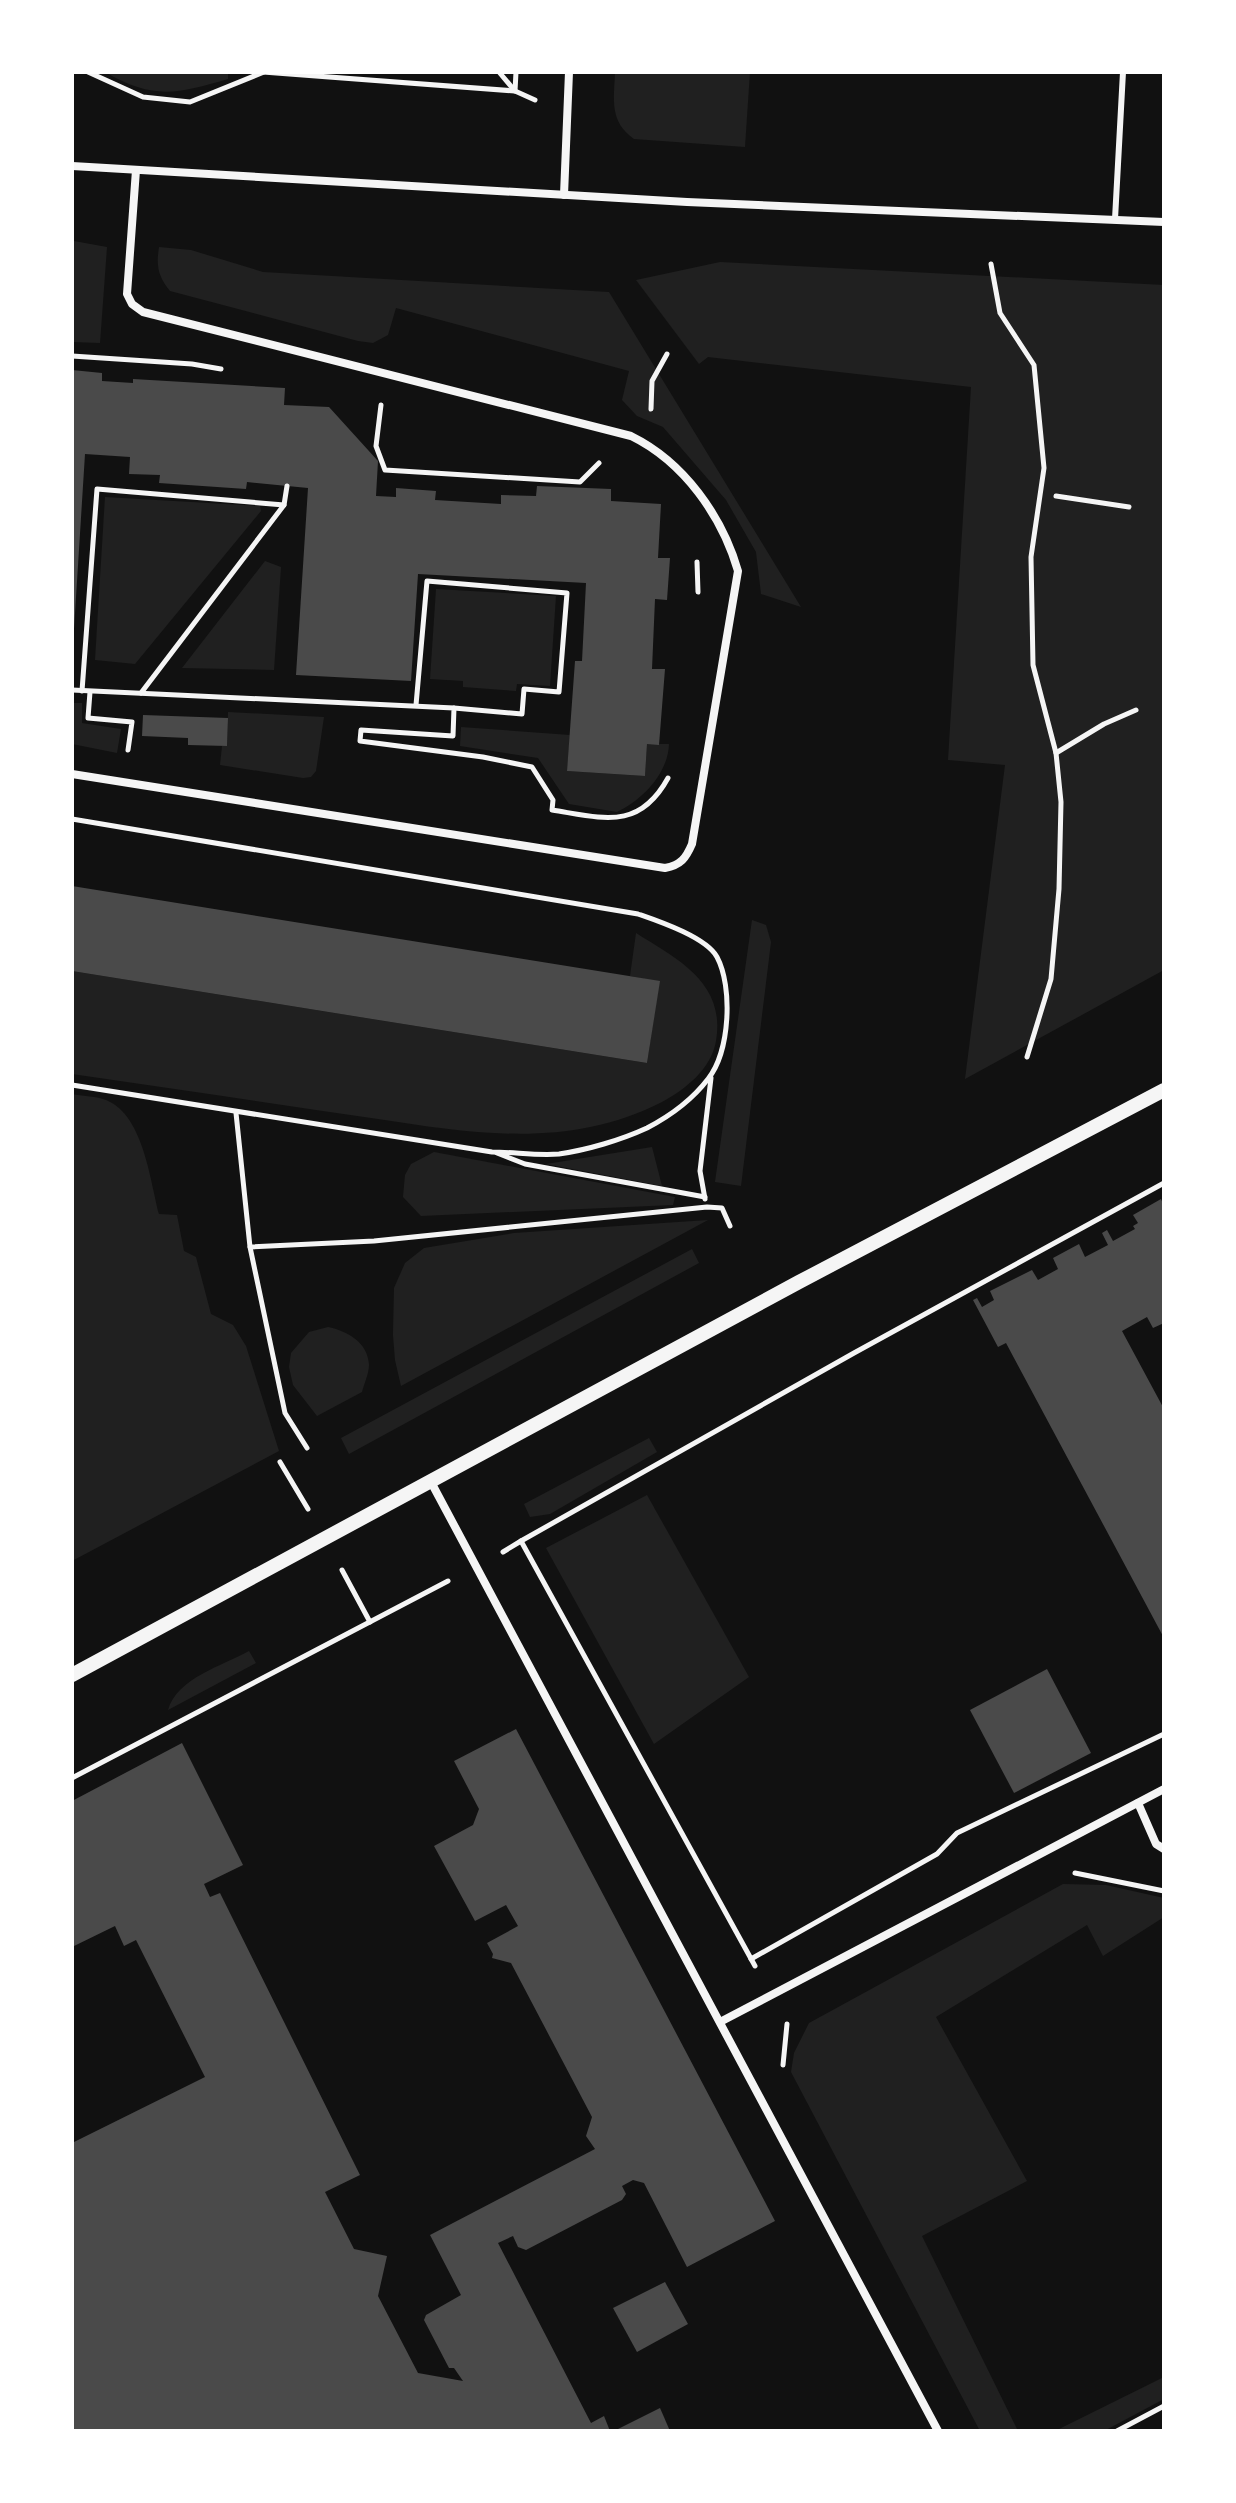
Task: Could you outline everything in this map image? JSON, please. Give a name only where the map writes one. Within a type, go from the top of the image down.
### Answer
[{"type":"street","points":[[564,195],[569,72]]},
{"type":"street","points":[[72,166],[564,195],[1164,222]]},
{"type":"street","points":[[72,774],[650,866],[665,868],[678,865],[687,856],[692,844],[738,571],[717,518],[671,462],[652,446],[631,436],[143,312],[132,304],[127,294],[136,170]]},
{"type":"street","points":[[72,1675],[799,1282],[1164,1090]]},
{"type":"street","points":[[431,1482],[938,2431]]},
{"type":"street","points":[[720,2022],[1164,1789]]},
{"type":"street","points":[[1138,1803],[1156,1844],[1164,1849]]},
{"type":"lane","points":[[1115,219],[1123,72]]},
{"type":"path","points":[[88,72],[143,97],[190,102],[264,72],[515,91],[535,100],[569,94]]},
{"type":"path","points":[[499,72],[515,91]]},
{"type":"path","points":[[515,91],[516,72]]},
{"type":"path","points":[[991,264],[1000,313],[1034,365],[1044,468],[1031,557],[1033,665],[1056,753],[1061,802],[1051,979],[1027,1057]]},
{"type":"path","points":[[652,446],[652,381],[667,354]]},
{"type":"path","points":[[72,356],[192,364],[223,370]]},
{"type":"path","points":[[376,399],[383,407],[376,446],[385,470],[580,482],[600,462],[611,466]]},
{"type":"path","points":[[140,694],[284,505],[287,486]]},
{"type":"path","points":[[82,691],[97,489],[284,505]]},
{"type":"path","points":[[1056,496],[1129,507]]},
{"type":"path","points":[[697,552],[697,603]]},
{"type":"path","points":[[72,690],[416,705],[522,714],[524,689],[559,692],[567,593],[427,581],[416,705]]},
{"type":"path","points":[[90,692],[88,718],[123,722]]},
{"type":"path","points":[[454,708],[453,736],[361,730],[360,741],[483,757],[532,767],[553,800],[552,810],[610,820],[646,808],[671,771]]},
{"type":"path","points":[[1056,753],[1104,724],[1136,710]]},
{"type":"path","points":[[72,819],[638,914],[684,931],[716,955],[729,1001],[724,1040],[711,1077],[700,1171],[707,1207]]},
{"type":"path","points":[[72,1085],[492,1152],[558,1154],[645,1128],[682,1106],[711,1077]]},
{"type":"path","points":[[236,1113],[250,1247],[285,1413],[307,1448]]},
{"type":"path","points":[[492,1152],[525,1164],[705,1197]]},
{"type":"path","points":[[521,1541],[1164,1183]]},
{"type":"path","points":[[250,1247],[374,1241],[707,1207],[722,1208],[730,1226]]},
{"type":"path","points":[[72,1778],[449,1581]]},
{"type":"path","points":[[751,1959],[937,1854],[957,1833],[1164,1734]]},
{"type":"path","points":[[1068,1872],[1164,1891]]},
{"type":"path","points":[[787,2025],[801,2018]]},
{"type":"path","points":[[1117,2431],[1164,2406]]},
{"type":"shaded area","points":[[105,72],[228,72],[228,79],[165,92],[137,87]]},
{"type":"shaded area","points":[[615,72],[750,72],[745,147],[634,139],[620,125],[617,117]]},
{"type":"shaded area","points":[[74,241],[107,247],[100,343],[72,342]]},
{"type":"shaded area","points":[[159,247],[191,250],[263,272],[609,292],[801,607],[761,594],[756,552],[726,500],[663,427],[637,416],[622,400],[629,371],[396,308],[388,335],[373,343],[358,341],[170,291],[159,270]]},
{"type":"shaded area","points":[[720,262],[1164,285],[1164,970],[965,1079],[1005,765],[948,760],[971,387],[708,357],[699,364],[636,280]]},
{"type":"shaded area","points":[[105,497],[260,506],[261,511],[135,664],[95,660]]},
{"type":"shaded area","points":[[265,561],[281,567],[274,670],[182,668]]},
{"type":"shaded area","points":[[436,589],[556,596],[550,686],[517,684],[516,691],[463,687],[463,681],[430,679]]},
{"type":"shaded area","points":[[72,703],[82,703],[82,723],[121,729],[117,753],[72,744]]},
{"type":"shaded area","points":[[228,712],[324,717],[316,771],[311,777],[303,778],[220,765],[222,746],[227,746]]},
{"type":"shaded area","points":[[461,727],[570,735],[567,771],[645,776],[647,744],[669,744],[668,755],[652,785],[636,801],[617,812],[569,804],[538,758],[460,746]]},
{"type":"shaded area","points":[[752,920],[766,925],[771,942],[741,1186],[715,1182]]},
{"type":"shaded area","points":[[636,933],[682,963],[706,988],[717,1020],[716,1041],[709,1061],[680,1091],[627,1117],[593,1127],[558,1132],[487,1133],[72,1074],[72,971],[647,1063],[659,982],[630,976]]},
{"type":"shaded area","points":[[72,1094],[99,1098],[117,1106],[136,1132],[143,1148],[159,1214],[177,1215],[184,1251],[196,1257],[211,1314],[233,1325],[246,1346],[279,1451],[72,1561]]},
{"type":"shaded area","points":[[652,1147],[662,1186],[546,1164]]},
{"type":"shaded area","points":[[434,1152],[675,1197],[673,1205],[421,1216],[403,1197],[405,1175],[411,1164]]},
{"type":"shaded area","points":[[708,1220],[401,1386],[393,1335],[394,1288],[405,1263],[424,1248],[514,1233]]},
{"type":"shaded area","points":[[692,1249],[699,1263],[349,1454],[341,1438]]},
{"type":"shaded area","points":[[328,1327],[342,1331],[361,1344],[368,1357],[369,1368],[362,1392],[317,1416],[293,1385],[289,1367],[291,1353],[309,1332]]},
{"type":"shaded area","points":[[649,1438],[657,1452],[550,1514],[530,1517],[524,1504]]},
{"type":"shaded area","points":[[647,1495],[749,1677],[654,1744],[546,1548]]},
{"type":"shaded area","points":[[249,1651],[256,1663],[168,1710],[173,1699],[190,1681]]},
{"type":"shaded area","points":[[1063,1884],[1106,1885],[1164,1898],[1164,1917],[1103,1956],[1087,1925],[936,2017],[1027,2181],[922,2236],[1018,2431],[980,2431],[791,2072],[794,2053],[809,2023]]},
{"type":"shaded area","points":[[1164,2377],[1164,2399],[1104,2431],[1055,2431]]},
{"type":"building","points":[[72,370],[102,373],[102,381],[133,383],[133,379],[285,388],[284,405],[329,407],[378,461],[376,496],[396,497],[396,488],[436,491],[435,500],[501,504],[501,495],[536,496],[537,486],[611,489],[611,501],[661,504],[658,558],[670,558],[667,600],[655,599],[652,669],[665,669],[659,745],[647,744],[645,776],[567,771],[575,661],[582,661],[586,583],[418,574],[411,681],[296,675],[308,488],[247,482],[246,489],[159,483],[160,475],[129,474],[130,457],[85,454],[72,629]]},
{"type":"building","points":[[143,715],[228,718],[227,746],[188,745],[188,738],[142,736]]},
{"type":"building","points":[[72,886],[660,981],[647,1063],[72,971]]},
{"type":"building","points":[[1161,1199],[1164,1206],[1164,1323],[1153,1328],[1147,1317],[1122,1331],[1164,1409],[1164,1638],[1006,1343],[998,1347],[973,1300],[977,1298],[982,1307],[994,1300],[990,1291],[1032,1270],[1038,1280],[1058,1269],[1053,1258],[1079,1244],[1085,1257],[1108,1245],[1102,1233],[1107,1230],[1113,1241],[1135,1229],[1133,1226],[1138,1223],[1133,1215]]},
{"type":"building","points":[[1047,1669],[1091,1753],[1014,1793],[970,1710]]},
{"type":"building","points":[[516,1729],[775,2221],[687,2267],[644,2183],[633,2180],[622,2186],[626,2194],[622,2200],[526,2250],[518,2247],[513,2236],[498,2243],[591,2423],[604,2416],[610,2431],[72,2431],[72,2143],[205,2077],[136,1940],[124,1946],[115,1926],[72,1947],[72,1801],[182,1743],[243,1865],[204,1884],[210,1897],[220,1893],[360,2175],[325,2192],[354,2249],[387,2256],[378,2296],[418,2373],[463,2381],[454,2368],[449,2368],[424,2320],[426,2315],[461,2295],[430,2235],[595,2149],[586,2136],[592,2117],[511,1963],[492,1958],[487,1943],[518,1926],[506,1905],[475,1921],[434,1846],[473,1825],[479,1809],[454,1761]]},
{"type":"building","points":[[665,2282],[688,2324],[637,2352],[613,2308]]},
{"type":"building","points":[[660,2408],[670,2431],[614,2431]]}]
